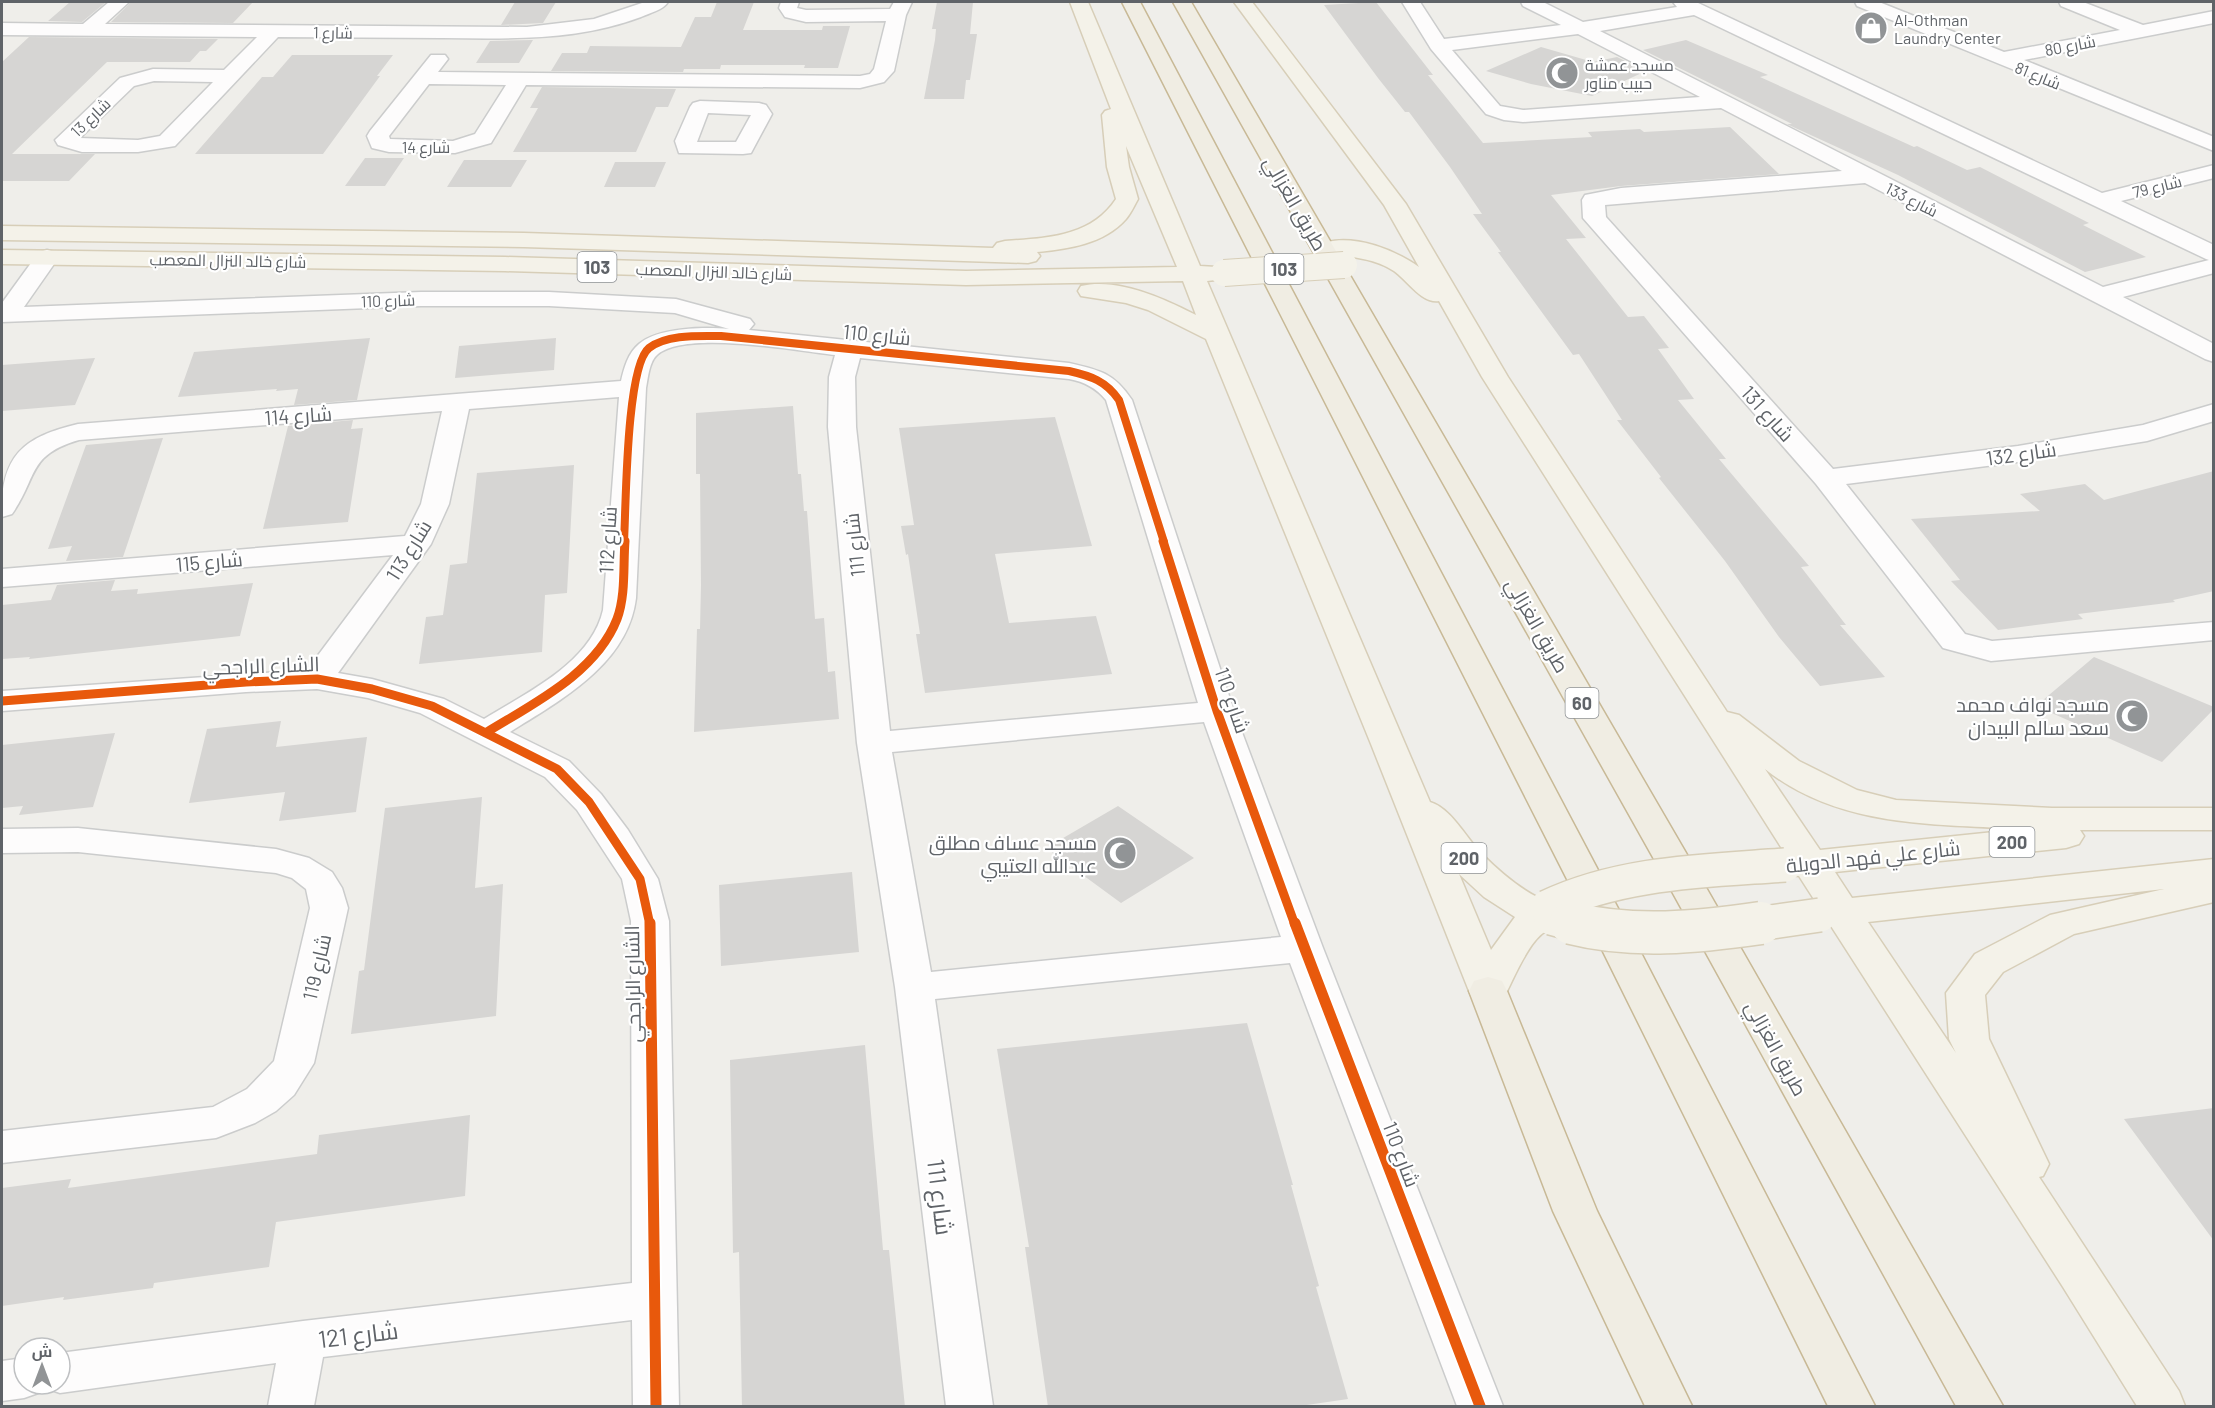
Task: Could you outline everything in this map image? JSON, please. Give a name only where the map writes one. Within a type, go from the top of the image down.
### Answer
[{"type":"highway","points":[[1131,2],[1590,889],[1852,1407]]},
{"type":"highway","name":"طريق الغزالي","points":[[1195,6],[1225,79],[1670,857],[1980,1407]]},
{"type":"highway","points":[[1488,991],[1575,1211],[1669,1407]]},
{"type":"main road","points":[[1079,2],[1109,83],[1188,264],[1405,783],[1488,991]]},
{"type":"main road","points":[[1248,6],[1395,204],[1468,332],[1706,705],[1798,864],[2079,1274],[2162,1407]]},
{"type":"main road","points":[[935,253],[1036,246],[1068,241],[1097,230],[1117,215],[1127,199],[1118,167],[1109,83]]},
{"type":"main road","points":[[1395,204],[1399,241],[1396,250],[1388,256],[1425,283],[1468,332]]},
{"type":"main road","name":"شارع خالد النزال المعصب","points":[[2,233],[524,240],[1074,257],[1188,264]]},
{"type":"main road","name":"شارع خالد النزال المعصب","points":[[2,257],[505,264],[966,278],[1339,256],[1361,264],[1388,256]]},
{"type":"main road","points":[[966,278],[1129,296],[1156,305],[1218,335]]},
{"type":"main road","points":[[1706,705],[1787,768],[1846,799],[1896,811],[2052,819],[2214,820]]},
{"type":"main road","name":"200","points":[[1405,783],[1464,858],[1505,897],[1546,913],[1601,930],[1627,932],[1692,930],[2214,871]]},
{"type":"main road","name":"شارع علي فهد الدويلة","points":[[1488,991],[1500,963],[1517,937],[1546,913],[1582,890],[1663,877],[2214,820]]},
{"type":"main road","points":[[2079,1274],[1969,1039],[1965,993],[1989,963],[2063,924],[2214,890]]},
{"type":"street","points":[[88,29],[120,2]]},
{"type":"street","name":"شارع 1","points":[[2,29],[527,33],[575,28],[640,12],[659,2]]},
{"type":"street","points":[[425,78],[834,83],[878,78],[884,71],[900,8],[806,16],[792,13],[788,8],[790,2]]},
{"type":"street","points":[[1412,2],[1438,45],[1493,110],[1504,114],[1523,116],[1724,102]]},
{"type":"street","name":"شارع 133","points":[[1530,2],[2214,354]]},
{"type":"street","name":"شارع 81","points":[[1864,2],[2214,145]]},
{"type":"street","name":"شارع 80","points":[[2068,2],[2140,31]]},
{"type":"street","points":[[1438,45],[1582,28],[1690,5],[2214,254]]},
{"type":"street","name":"شارع 80","points":[[2000,59],[2214,17]]},
{"type":"street","name":"شارع 13","points":[[230,76],[153,75],[127,82],[66,140],[82,146],[138,146],[167,141],[230,76],[273,31]]},
{"type":"street","name":"شارع 14","points":[[456,33],[425,78],[378,136],[380,143],[389,146],[455,147],[483,138],[520,79]]},
{"type":"street","points":[[700,107],[708,81]]},
{"type":"street","name":"شارع 79","points":[[2100,200],[2214,171]]},
{"type":"street","name":"شارع 131","points":[[1869,176],[1621,195],[1593,200],[1594,218],[1826,478],[1954,641],[1991,651],[2214,631]]},
{"type":"street","name":"شارع 110","points":[[4,314],[47,257]]},
{"type":"street","points":[[2099,296],[2214,266]]},
{"type":"street","name":"شارع 110","points":[[4,314],[421,299],[549,299],[676,306],[748,326],[763,340]]},
{"type":"street","name":"شارع 110","points":[[703,335],[1069,370],[1094,376],[1109,385],[1119,400],[1217,711],[1304,948],[1480,1407]]},
{"type":"street","name":"شارع 112","points":[[487,732],[564,682],[599,650],[617,618],[622,586],[633,387],[641,356],[651,346],[681,336],[703,335]]},
{"type":"street","name":"شارع 111","points":[[850,349],[842,377],[841,403],[874,742],[914,987],[969,1407]]},
{"type":"street","name":"114 شارع","points":[[2,508],[26,458],[35,447],[52,438],[78,432],[633,387]]},
{"type":"street","name":"شارع 113","points":[[317,679],[416,544],[435,504],[457,403]]},
{"type":"street","name":"شارع 132","points":[[1826,478],[2018,454],[2147,433],[2214,412]]},
{"type":"street","name":"شارع 115","points":[[2,578],[416,544]]},
{"type":"street","name":"الشارع الراجحي","points":[[2,701],[246,682],[317,679],[404,697],[432,706],[557,769],[589,802],[640,879],[650,921],[656,1407]]},
{"type":"street","points":[[874,742],[1217,711]]},
{"type":"street","name":"شارع 119","points":[[2,841],[78,840],[276,861],[310,872],[321,882],[328,894],[329,908],[294,1063],[284,1081],[266,1098],[243,1113],[216,1122],[2,1147]]},
{"type":"street","points":[[914,987],[1304,948]]},
{"type":"street","name":"شارع 121","points":[[72,1371],[303,1340],[656,1299]]},
{"type":"street","points":[[291,1407],[303,1340]]},
{"type":"building","points":[[70,2],[106,2],[82,22],[48,21]]},
{"type":"building","points":[[131,2],[253,2],[233,23],[111,22]]},
{"type":"building","points":[[515,2],[556,2],[543,23],[501,25]]},
{"type":"building","points":[[717,2],[754,2],[743,30],[822,30],[823,26],[850,26],[838,68],[804,68],[805,65],[721,65],[720,69],[684,69],[683,72],[551,71],[562,53],[587,53],[590,46],[681,47],[695,17],[711,17]]},
{"type":"building","points":[[937,2],[973,2],[970,34],[977,34],[970,80],[966,80],[964,99],[924,99],[935,40],[936,29],[932,29]]},
{"type":"building","points":[[1376,2],[1433,75],[1428,75],[1483,143],[1592,137],[1588,132],[1640,129],[1644,132],[1730,127],[1779,174],[1621,186],[1551,195],[1586,238],[1566,239],[1628,317],[1644,316],[1669,348],[1658,349],[1694,399],[1678,400],[1726,459],[1719,459],[1809,566],[1801,567],[1846,625],[1840,625],[1885,677],[1820,686],[1779,637],[1725,561],[1659,478],[1661,477],[1617,420],[1622,420],[1579,354],[1573,355],[1498,252],[1501,252],[1473,214],[1482,214],[1450,167],[1409,112],[1405,112],[1378,78],[1324,5]]},
{"type":"building","points":[[29,37],[218,39],[206,51],[200,51],[190,62],[107,62],[12,154],[95,154],[69,181],[2,181],[2,62]]},
{"type":"building","points":[[533,40],[519,63],[476,63],[490,41]]},
{"type":"building","points":[[1686,40],[1768,75],[1760,77],[1967,170],[1980,167],[2089,223],[2083,225],[2146,257],[2085,272],[1898,175],[1791,126],[1787,124],[1792,124],[1643,50]]},
{"type":"building","name":"مسجد عمشة حبيب مناور","points":[[1541,47],[1593,62],[1617,57],[1646,71],[1592,96],[1531,84],[1486,71]]},
{"type":"building","points":[[292,55],[393,55],[323,154],[195,154],[262,77],[273,77]]},
{"type":"building","points":[[542,87],[676,89],[668,107],[656,107],[636,152],[513,152],[538,108],[530,108]]},
{"type":"building","points":[[365,158],[404,158],[385,186],[345,186]]},
{"type":"building","points":[[464,160],[527,160],[511,187],[447,187]]},
{"type":"building","points":[[615,162],[666,162],[655,187],[604,187]]},
{"type":"building","points":[[370,338],[357,400],[294,405],[298,389],[178,397],[194,352]]},
{"type":"building","points":[[556,338],[554,370],[455,378],[459,346]]},
{"type":"building","points":[[95,358],[75,405],[2,411],[2,365]]},
{"type":"building","points":[[793,406],[798,474],[801,474],[804,511],[807,511],[815,619],[824,618],[828,672],[835,671],[839,719],[694,732],[697,629],[700,629],[701,585],[700,474],[696,474],[696,413]]},
{"type":"building","points":[[1055,417],[1092,546],[995,554],[1009,623],[1096,616],[1112,674],[925,693],[916,634],[920,634],[908,554],[906,555],[901,526],[914,525],[899,428]]},
{"type":"building","points":[[353,420],[351,429],[363,428],[348,522],[263,529],[288,426]]},
{"type":"building","points":[[163,438],[123,557],[66,561],[72,546],[48,549],[86,445]]},
{"type":"building","points":[[574,465],[567,593],[545,595],[542,652],[419,664],[426,617],[443,615],[450,565],[467,563],[477,473]]},
{"type":"building","points":[[2214,471],[2214,591],[2173,600],[2175,602],[2078,614],[2083,619],[1998,630],[1951,581],[1960,580],[1911,519],[2040,511],[2020,494],[2085,484],[2104,500]]},
{"type":"building","points":[[115,580],[111,591],[138,589],[137,594],[253,583],[240,636],[29,659],[30,657],[2,659],[2,605],[51,600],[57,585]]},
{"type":"building","name":"مسجد نواف محمد سعد سالم البيدان","points":[[2094,657],[2214,707],[2214,709],[2162,762],[2036,706]]},
{"type":"building","points":[[281,721],[276,747],[367,737],[356,812],[279,821],[285,792],[189,803],[207,729]]},
{"type":"building","points":[[115,733],[93,807],[19,815],[23,806],[2,808],[2,745]]},
{"type":"building","points":[[482,797],[475,888],[503,884],[496,1016],[351,1034],[359,971],[364,970],[385,808]]},
{"type":"building","name":"مسجد عساف مطلق عبدالله العتيبي","points":[[1118,806],[1194,858],[1121,903],[1046,848]]},
{"type":"building","points":[[852,872],[859,952],[721,966],[719,885]]},
{"type":"building","points":[[1247,1023],[1293,1185],[1291,1185],[1319,1286],[1316,1287],[1348,1399],[1293,1407],[1048,1407],[1025,1247],[1029,1247],[997,1049]]},
{"type":"building","points":[[865,1045],[883,1250],[889,1250],[905,1407],[742,1407],[739,1252],[733,1253],[730,1060]]},
{"type":"building","points":[[2214,1108],[2214,1241],[2124,1119]]},
{"type":"building","points":[[470,1115],[465,1196],[276,1222],[269,1267],[154,1283],[153,1288],[2,1306],[2,1188],[71,1179],[68,1188],[317,1154],[319,1135]]},
{"type":"cycle path","points":[[487,732],[579,670],[608,637],[617,618],[622,586],[633,388],[641,357],[654,345],[672,339],[695,336],[748,337],[1069,371],[1103,382],[1119,400],[1217,711],[1304,948],[1480,1406]]},
{"type":"cycle path","points":[[2,701],[246,682],[317,679],[372,689],[432,706],[557,769],[589,802],[640,879],[650,921],[656,1406]]},
{"type":"place","name":"Al-Othman Laundry Center","points":[[1871,28]]},
{"type":"place","name":"مسجد عمشة حبيب مناور","points":[[1562,73]]},
{"type":"place","name":"مسجد نواف محمد سعد سالم البيدان","points":[[2132,716]]},
{"type":"place","name":"مسجد عساف مطلق عبدالله العتيبي","points":[[1120,853]]}]
